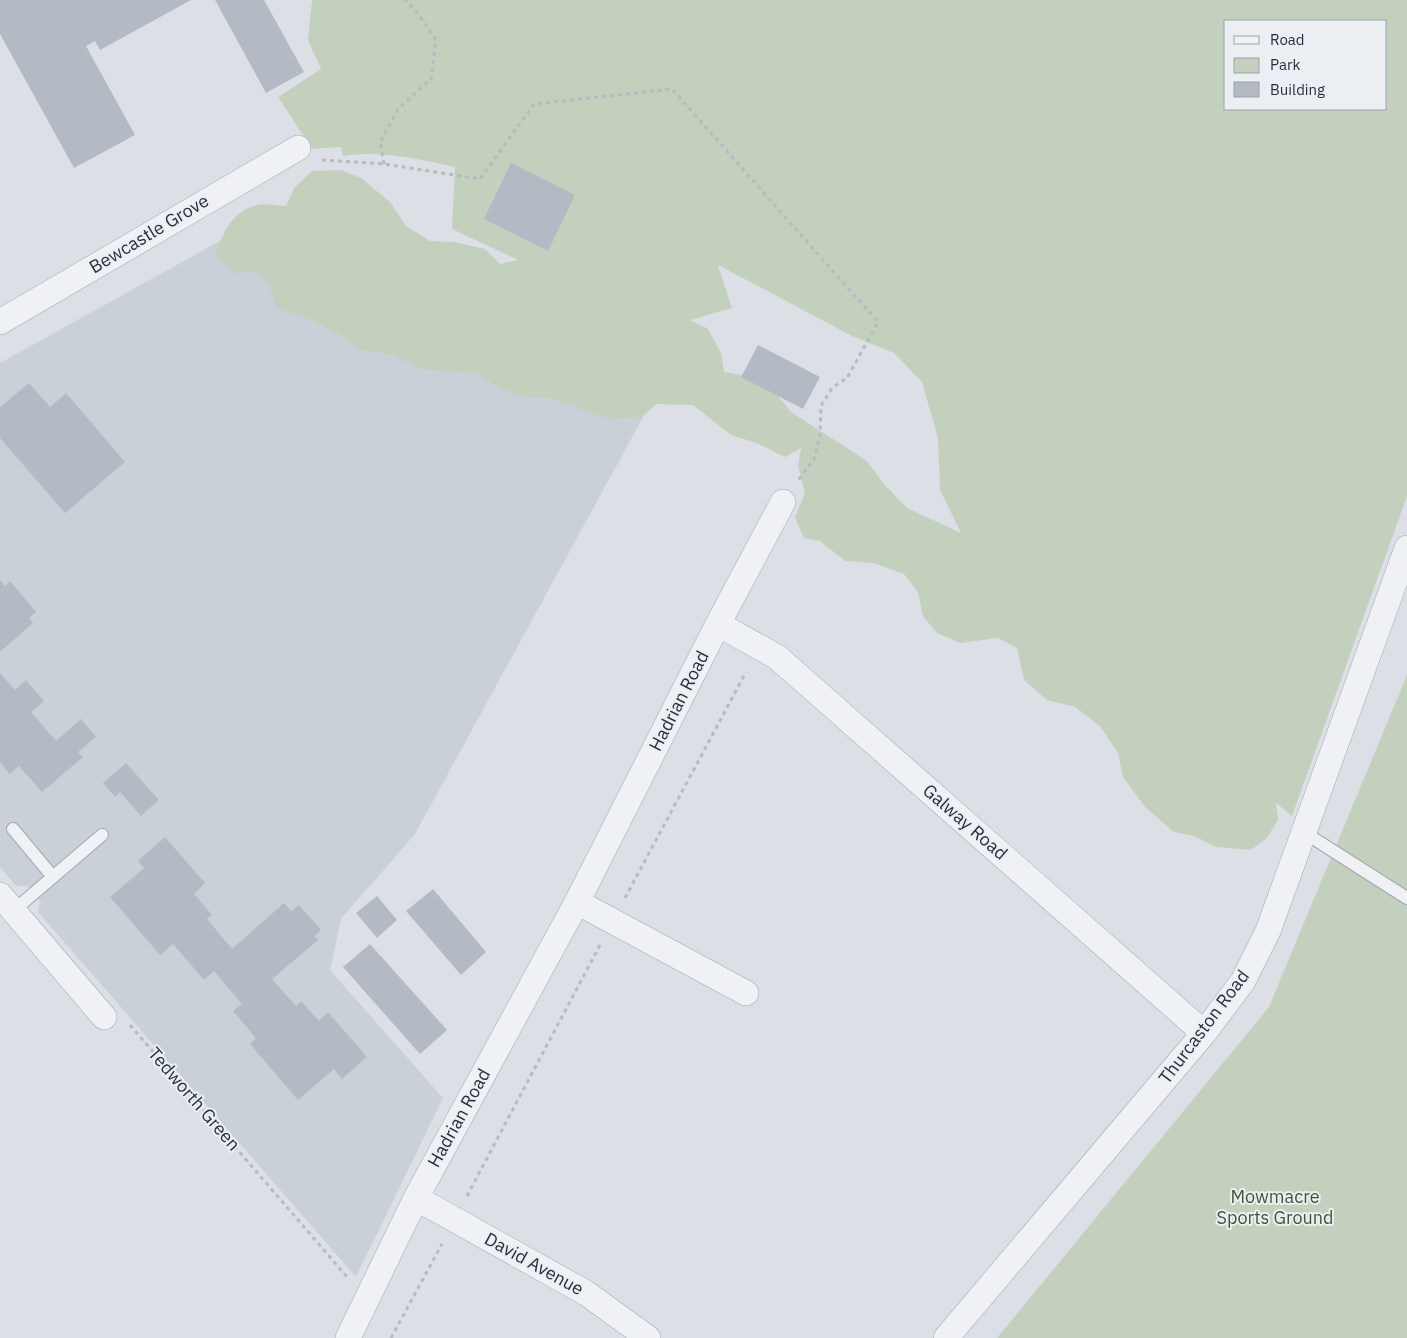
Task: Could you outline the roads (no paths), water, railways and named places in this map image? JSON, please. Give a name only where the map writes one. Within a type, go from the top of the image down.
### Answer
[{"type":"street","name":"Bewcastle Grove","points":[[0,322],[298,148]]},
{"type":"street","name":"Hadrian Road","points":[[348,1338],[416,1198],[577,902],[718,624],[783,502]]},
{"type":"street","name":"Thurcaston Road","points":[[946,1338],[1204,1033],[1243,981],[1268,931],[1407,548]]},
{"type":"street","name":"Galway Road","points":[[718,624],[759,647],[784,664],[1204,1033]]},
{"type":"street","points":[[577,902],[746,993]]},
{"type":"street","points":[[4,909],[104,1017]]},
{"type":"street","name":"David Avenue","points":[[416,1198],[586,1293],[648,1338]]},
{"type":"lane","points":[[13,829],[53,877]]},
{"type":"lane","points":[[1305,833],[1407,898]]},
{"type":"lane","points":[[4,909],[53,877],[102,835]]},
{"type":"park label","name":"Mowmacre Sports Ground","points":[[1275,1207]]}]
